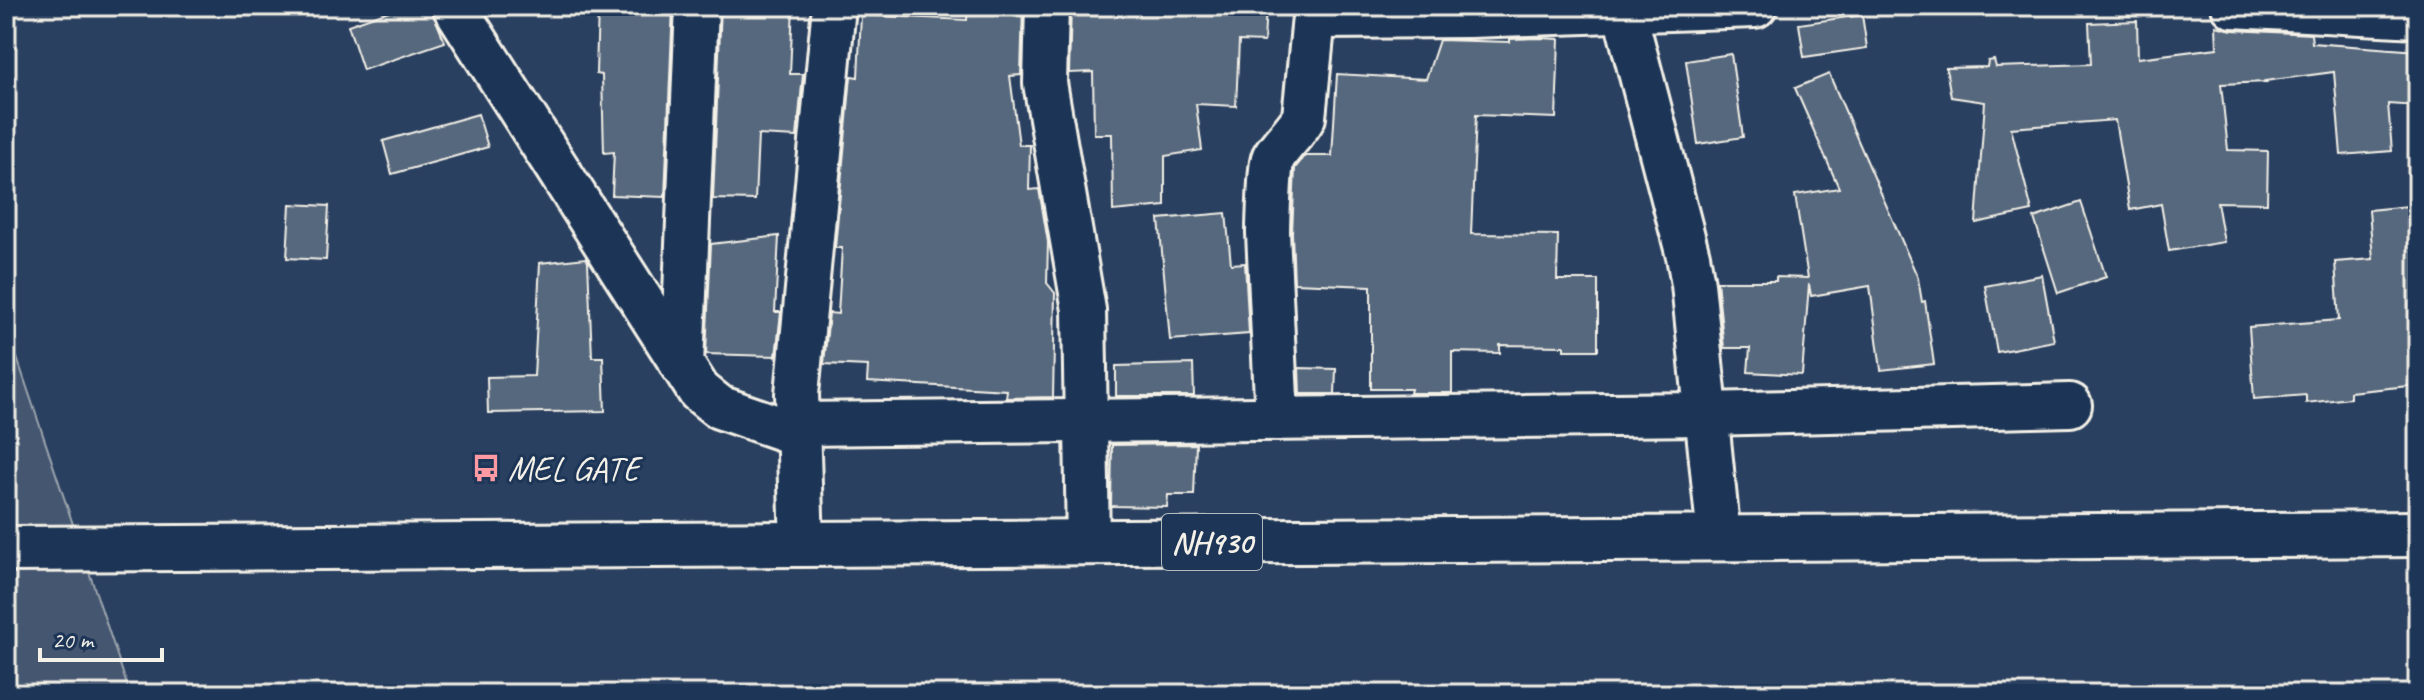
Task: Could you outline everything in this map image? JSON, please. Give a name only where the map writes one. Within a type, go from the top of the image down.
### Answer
[{"type":"highway","name":"NH930","points":[[6,549],[2418,534]]},
{"type":"street","points":[[454,6],[699,391],[719,407],[797,429],[1087,421],[1706,414],[2070,405]]},
{"type":"street","points":[[682,365],[697,6]]},
{"type":"street","points":[[802,545],[798,379],[834,6]]},
{"type":"street","points":[[1047,6],[1045,83],[1084,310],[1088,543]]},
{"type":"street","points":[[1277,419],[1268,233],[1270,161],[1304,117],[1313,11],[1469,16],[1755,6]]},
{"type":"street","points":[[2233,6],[2418,16]]},
{"type":"street","points":[[1623,9],[1688,256],[1719,538]]},
{"type":"shaded area","points":[[6,325],[130,694],[6,694]]},
{"type":"building","points":[[403,6],[430,6],[445,42],[363,70],[348,25]]},
{"type":"building","points":[[598,6],[673,6],[665,197],[612,195],[614,152],[604,153],[602,75],[596,74]]},
{"type":"building","points":[[721,6],[793,6],[790,74],[803,74],[797,137],[758,135],[755,200],[713,199]]},
{"type":"building","points":[[968,6],[1023,6],[1021,75],[1010,76],[1019,145],[1030,145],[1029,190],[1039,189],[1048,242],[1047,283],[1055,293],[1053,397],[1006,398],[1007,390],[867,382],[868,366],[824,364],[829,313],[838,314],[842,248],[835,248],[851,76],[858,77],[861,15],[967,20]]},
{"type":"building","points":[[1071,6],[1266,6],[1264,42],[1239,41],[1236,106],[1196,104],[1202,150],[1165,156],[1165,206],[1113,211],[1112,134],[1094,134],[1093,72],[1069,73]]},
{"type":"building","points":[[1862,15],[1867,48],[1804,57],[1799,24]]},
{"type":"building","points":[[2137,21],[2138,58],[2217,48],[2216,26],[2232,30],[2311,34],[2312,43],[2418,51],[2418,106],[2388,104],[2392,151],[2341,155],[2334,72],[2266,82],[2221,84],[2228,150],[2268,151],[2267,203],[2217,202],[2224,242],[2169,251],[2161,204],[2130,210],[2115,120],[2011,128],[2032,211],[1976,223],[1985,102],[1951,97],[1946,68],[1987,67],[1988,61],[1994,60],[1996,67],[2091,64],[2089,23]]},
{"type":"building","points":[[1510,39],[1559,39],[1556,118],[1476,115],[1471,234],[1558,235],[1557,280],[1598,280],[1598,350],[1500,345],[1500,353],[1452,352],[1452,393],[1371,389],[1371,286],[1294,283],[1292,233],[1295,168],[1305,156],[1332,156],[1337,74],[1426,79],[1439,40],[1510,42]]},
{"type":"building","points":[[1731,54],[1743,137],[1698,144],[1686,61]]},
{"type":"building","points":[[1829,74],[1918,278],[1922,302],[1925,301],[1934,364],[1881,370],[1870,286],[1811,296],[1809,284],[1802,375],[1748,372],[1750,348],[1724,348],[1717,281],[1808,278],[1795,195],[1839,188],[1795,88]]},
{"type":"building","points":[[478,114],[488,147],[392,174],[383,141]]},
{"type":"building","points":[[2081,202],[2106,277],[2058,293],[2034,218]]},
{"type":"building","points":[[290,204],[329,206],[326,260],[287,258]]},
{"type":"building","points":[[2418,205],[2418,385],[2350,392],[2350,398],[2306,403],[2306,395],[2254,399],[2249,327],[2339,320],[2335,262],[2373,259],[2369,210]]},
{"type":"building","points":[[1226,213],[1231,264],[1245,263],[1249,334],[1170,340],[1159,219]]},
{"type":"building","points":[[779,236],[775,312],[781,312],[776,356],[706,354],[711,244]]},
{"type":"building","points":[[586,258],[592,357],[603,357],[605,411],[488,413],[487,377],[534,376],[540,263]]},
{"type":"building","points":[[2042,275],[2054,341],[1997,352],[1985,286]]},
{"type":"building","points":[[1193,364],[1194,396],[1116,396],[1116,366]]},
{"type":"building","points":[[1299,368],[1336,369],[1335,394],[1300,394]]},
{"type":"building","points":[[1196,444],[1194,495],[1168,495],[1167,507],[1111,506],[1112,445]]},
{"type":"place","name":"MEL GATE","points":[[486,468]]}]
